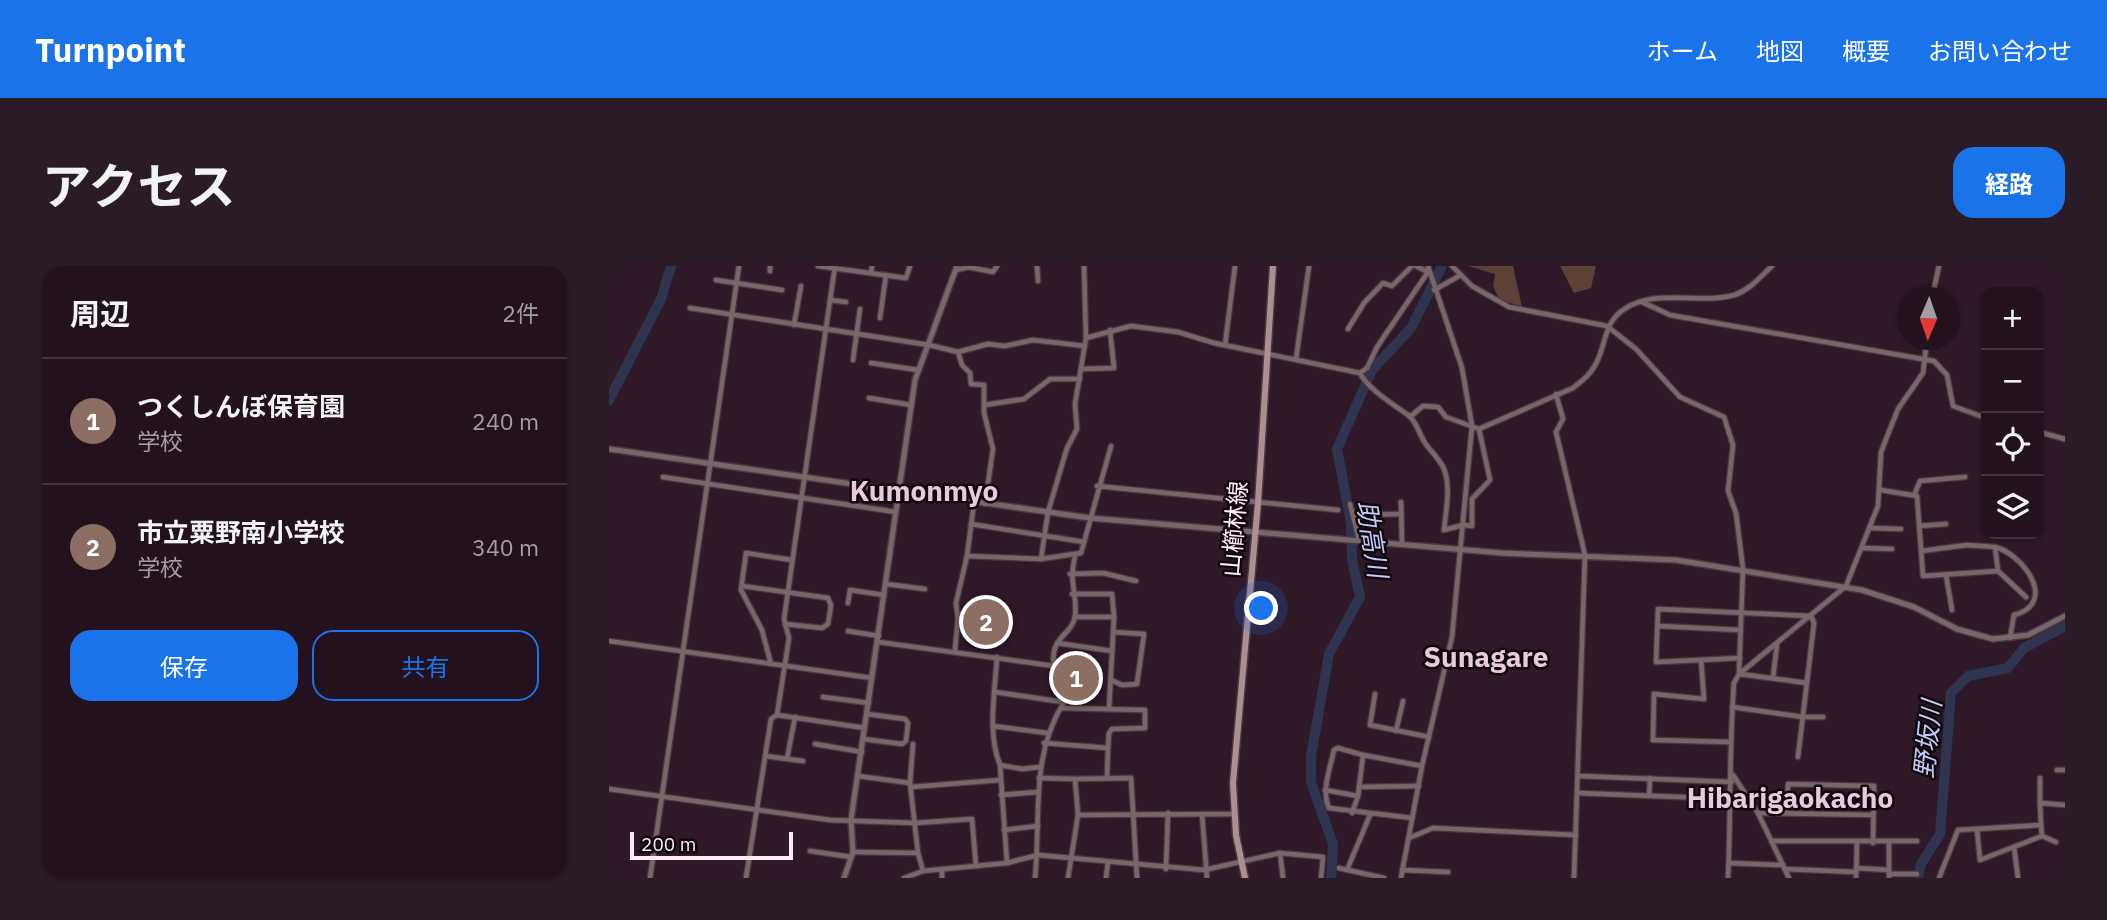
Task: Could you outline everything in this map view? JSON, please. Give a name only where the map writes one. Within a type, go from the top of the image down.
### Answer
[{"type":"main road","name":"山櫛林線","points":[[1245,878],[1234,814],[1233,783],[1258,503],[1273,266]]},
{"type":"street","points":[[650,878],[739,266]]},
{"type":"street","points":[[818,266],[906,278],[910,266]]},
{"type":"street","points":[[871,273],[872,266]]},
{"type":"street","points":[[844,878],[852,854],[851,820],[918,370],[956,268],[969,267],[993,272],[997,266]]},
{"type":"street","points":[[1037,266],[1038,281]]},
{"type":"street","points":[[1041,559],[1048,512],[1067,448],[1077,429],[1075,404],[1086,338],[1084,266]]},
{"type":"street","points":[[1225,345],[1235,266]]},
{"type":"street","points":[[1296,359],[1309,266]]},
{"type":"street","points":[[1348,329],[1364,303],[1383,283],[1392,286],[1414,266],[1428,269]]},
{"type":"street","points":[[1452,266],[1472,286],[1509,307],[1607,326],[1636,349],[1680,397],[1724,417],[1733,445],[1728,491],[1736,513],[1743,569],[1739,674]]},
{"type":"street","points":[[1411,416],[1423,406],[1438,407],[1446,417],[1479,429],[1573,388],[1594,369],[1607,326],[1622,311],[1641,302],[1735,295],[1772,266]]},
{"type":"street","points":[[1934,287],[1939,266]]},
{"type":"street","points":[[777,715],[789,638],[785,624],[787,593],[834,267]]},
{"type":"street","points":[[1086,338],[1131,326],[1178,332],[1225,345],[1360,373],[1367,368],[1377,347],[1428,269]]},
{"type":"street","points":[[1401,878],[1422,766],[1452,637],[1472,426],[1462,368],[1428,269]]},
{"type":"street","points":[[880,318],[886,275]]},
{"type":"street","points":[[1434,290],[1461,275]]},
{"type":"street","points":[[716,280],[782,290]]},
{"type":"street","points":[[794,325],[801,286]]},
{"type":"street","points":[[830,300],[846,302]]},
{"type":"street","points":[[1641,302],[1670,315],[1925,358],[1938,363],[1945,370],[1953,406],[1981,416]]},
{"type":"street","points":[[690,308],[929,345],[957,352],[988,344],[1005,346],[1033,340],[1085,346]]},
{"type":"street","points":[[853,360],[860,309]]},
{"type":"street","points":[[1082,369],[1114,368],[1110,330]]},
{"type":"street","points":[[1728,878],[1732,782],[1730,742],[1734,683],[1739,674],[1846,586],[1863,548],[1881,490],[1881,452],[1898,409],[1923,373],[1926,350]]},
{"type":"street","points":[[957,352],[962,365],[970,373],[971,384],[984,385],[984,405],[993,449],[985,504]]},
{"type":"street","points":[[871,363],[918,370]]},
{"type":"street","points":[[1360,373],[1365,383],[1378,390],[1390,405],[1411,416],[1425,443],[1443,466],[1447,479],[1444,530],[1473,525],[1472,499],[1490,480],[1479,429]]},
{"type":"street","points":[[984,405],[1024,399],[1050,379],[1080,379]]},
{"type":"street","points":[[1556,394],[1563,419],[1556,432],[1585,555],[1574,878]]},
{"type":"street","points":[[869,398],[911,405]]},
{"type":"street","points":[[2044,433],[2065,439]]},
{"type":"street","points":[[967,556],[1041,559],[1081,553],[1097,486],[1111,446]]},
{"type":"street","points":[[609,449],[1090,518],[1459,549],[1656,557],[1846,586],[1914,607],[1977,636],[2010,639],[2028,635],[2065,616]]},
{"type":"street","points":[[663,477],[896,512]]},
{"type":"street","points":[[1965,477],[1920,481],[1915,494],[1923,576],[1998,571]]},
{"type":"street","points":[[1097,486],[1338,510]]},
{"type":"street","points":[[1881,490],[1915,494]]},
{"type":"street","points":[[1401,502],[1402,544]]},
{"type":"street","points":[[955,650],[958,619],[956,603],[967,556],[974,503]]},
{"type":"street","points":[[1350,504],[1357,540]]},
{"type":"street","points":[[1353,515],[1401,514]]},
{"type":"street","points":[[971,524],[1084,541]]},
{"type":"street","points":[[1919,526],[1946,524]]},
{"type":"street","points":[[1870,528],[1901,529]]},
{"type":"street","points":[[1921,551],[1967,545],[1995,547],[2002,549],[2029,573],[2036,584],[2036,596],[2022,613],[2014,615],[2010,639]]},
{"type":"street","points":[[1995,547],[1998,571],[2026,597]]},
{"type":"street","points":[[1863,548],[1892,548]]},
{"type":"street","points":[[771,664],[762,630],[742,586],[746,553],[792,560]]},
{"type":"street","points":[[1035,878],[1040,767],[1047,733],[1064,702],[1054,666],[1058,643],[1071,630],[1075,617],[1070,574],[1075,556]]},
{"type":"street","points":[[1070,574],[1103,573],[1136,580]]},
{"type":"street","points":[[1946,575],[1952,610]]},
{"type":"street","points":[[886,584],[925,589]]},
{"type":"street","points":[[742,586],[828,598],[831,605],[828,624],[822,628],[785,624]]},
{"type":"street","points":[[848,603],[850,590],[884,595]]},
{"type":"street","points":[[1072,594],[1112,594],[1114,617],[1109,709]]},
{"type":"street","points":[[1739,658],[1656,662],[1658,609],[1811,616]]},
{"type":"street","points":[[1798,757],[1814,622],[1811,616]]},
{"type":"street","points":[[1075,617],[1114,617]]},
{"type":"street","points":[[1658,626],[1740,631]]},
{"type":"street","points":[[848,631],[924,650],[955,650],[1054,666]]},
{"type":"street","points":[[1111,680],[1122,685],[1137,684],[1144,634],[1113,632]]},
{"type":"street","points":[[609,641],[872,678]]},
{"type":"street","points":[[1058,643],[1112,651]]},
{"type":"street","points":[[1773,678],[1777,643]]},
{"type":"street","points":[[997,657],[993,726],[1000,765],[1007,863]]},
{"type":"street","points":[[1701,660],[1705,699],[1654,694],[1653,740],[1730,742]]},
{"type":"street","points":[[1739,674],[1807,683]]},
{"type":"street","points":[[995,692],[1064,702]]},
{"type":"street","points":[[1375,694],[1370,725],[1429,737]]},
{"type":"street","points":[[823,697],[869,703]]},
{"type":"street","points":[[1396,731],[1403,701]]},
{"type":"street","points":[[1732,707],[1803,717],[1823,716]]},
{"type":"street","points":[[1060,708],[1145,710],[1145,728],[1112,729],[1109,733],[1107,778]]},
{"type":"street","points":[[863,739],[902,744],[906,741],[908,723],[905,719],[867,714]]},
{"type":"street","points":[[745,878],[771,719],[777,715],[865,728]]},
{"type":"street","points":[[787,759],[795,717]]},
{"type":"street","points":[[993,726],[1047,733]]},
{"type":"street","points":[[1044,743],[1108,748]]},
{"type":"street","points":[[815,744],[862,752]]},
{"type":"street","points":[[913,744],[910,785],[918,853],[923,871]]},
{"type":"street","points":[[1412,818],[1352,813],[1329,808],[1324,797],[1325,790],[1334,750],[1338,748],[1422,766]]},
{"type":"street","points":[[1352,813],[1358,796],[1363,755]]},
{"type":"street","points":[[765,756],[803,761]]},
{"type":"street","points":[[1000,765],[1022,769],[1040,767]]},
{"type":"street","points":[[2057,770],[2065,770]]},
{"type":"street","points":[[1732,775],[1758,813],[1789,878]]},
{"type":"street","points":[[858,776],[910,785],[1000,780]]},
{"type":"street","points":[[1579,776],[1732,782]]},
{"type":"street","points":[[1039,778],[1131,778],[1137,878]]},
{"type":"street","points":[[1650,778],[1650,796]]},
{"type":"street","points":[[2040,778],[2042,836]]},
{"type":"street","points":[[1067,878],[1078,815],[1075,779]]},
{"type":"street","points":[[1787,813],[1788,784],[1874,786],[1873,843]]},
{"type":"street","points":[[1359,787],[1419,786]]},
{"type":"street","points":[[609,789],[851,820],[915,822],[972,819],[976,866]]},
{"type":"street","points":[[1325,790],[1358,796]]},
{"type":"street","points":[[1001,795],[1038,792]]},
{"type":"street","points":[[1578,793],[1731,799]]},
{"type":"street","points":[[2040,803],[2065,805]]},
{"type":"street","points":[[1166,869],[1168,813]]},
{"type":"street","points":[[1758,813],[1873,815]]},
{"type":"street","points":[[1202,814],[1204,870],[1207,878]]},
{"type":"street","points":[[1078,815],[1234,814]]},
{"type":"street","points":[[1347,870],[1370,815]]},
{"type":"street","points":[[1939,878],[1958,830],[2041,825]]},
{"type":"street","points":[[1004,830],[1038,826]]},
{"type":"street","points":[[1409,838],[1433,828],[1576,835]]},
{"type":"street","points":[[1977,830],[1980,860],[2042,836],[2056,842]]},
{"type":"street","points":[[1772,841],[1917,841]]},
{"type":"street","points":[[1856,873],[1857,842]]},
{"type":"street","points":[[1889,843],[1889,874]]},
{"type":"street","points":[[2014,847],[2018,878]]},
{"type":"street","points":[[810,851],[852,854],[918,853]]},
{"type":"street","points":[[1279,853],[1283,878]]},
{"type":"street","points":[[904,878],[923,871],[1007,863],[1038,855],[1166,869],[1204,870],[1241,864],[1279,853],[1323,858],[1321,878]]},
{"type":"street","points":[[1106,878],[1108,862]]},
{"type":"street","points":[[1729,863],[1856,873],[1917,874]]},
{"type":"street","points":[[1339,868],[1384,878]]},
{"type":"street","points":[[942,869],[942,878]]},
{"type":"street","points":[[1402,870],[1448,872]]},
{"type":"shaded area","points":[[1468,266],[1513,266],[1522,307],[1499,299],[1493,286],[1495,274]]},
{"type":"shaded area","points":[[1560,266],[1596,266],[1591,288],[1574,293]]},
{"type":"waterway","points":[[609,400],[661,299],[671,266]]},
{"type":"waterway","name":"助高川","points":[[1331,878],[1333,844],[1311,782],[1311,756],[1329,654],[1360,597],[1352,559],[1351,523],[1337,449],[1372,370],[1411,328],[1442,266]]},
{"type":"waterway","name":"野坂川","points":[[1918,878],[1921,864],[1940,834],[1951,693],[1968,676],[2008,668],[2024,648],[2065,626]]},
{"type":"place","name":"市立粟野南小学校","points":[[986,622]]},
{"type":"place","name":"つくしんぼ保育園","points":[[1076,678]]},
{"type":"district","name":"Kumonmyo","points":[[924,491]]},
{"type":"district","name":"Sunagare","points":[[1486,657]]},
{"type":"district","name":"Hibarigaokacho","points":[[1790,798]]}]
